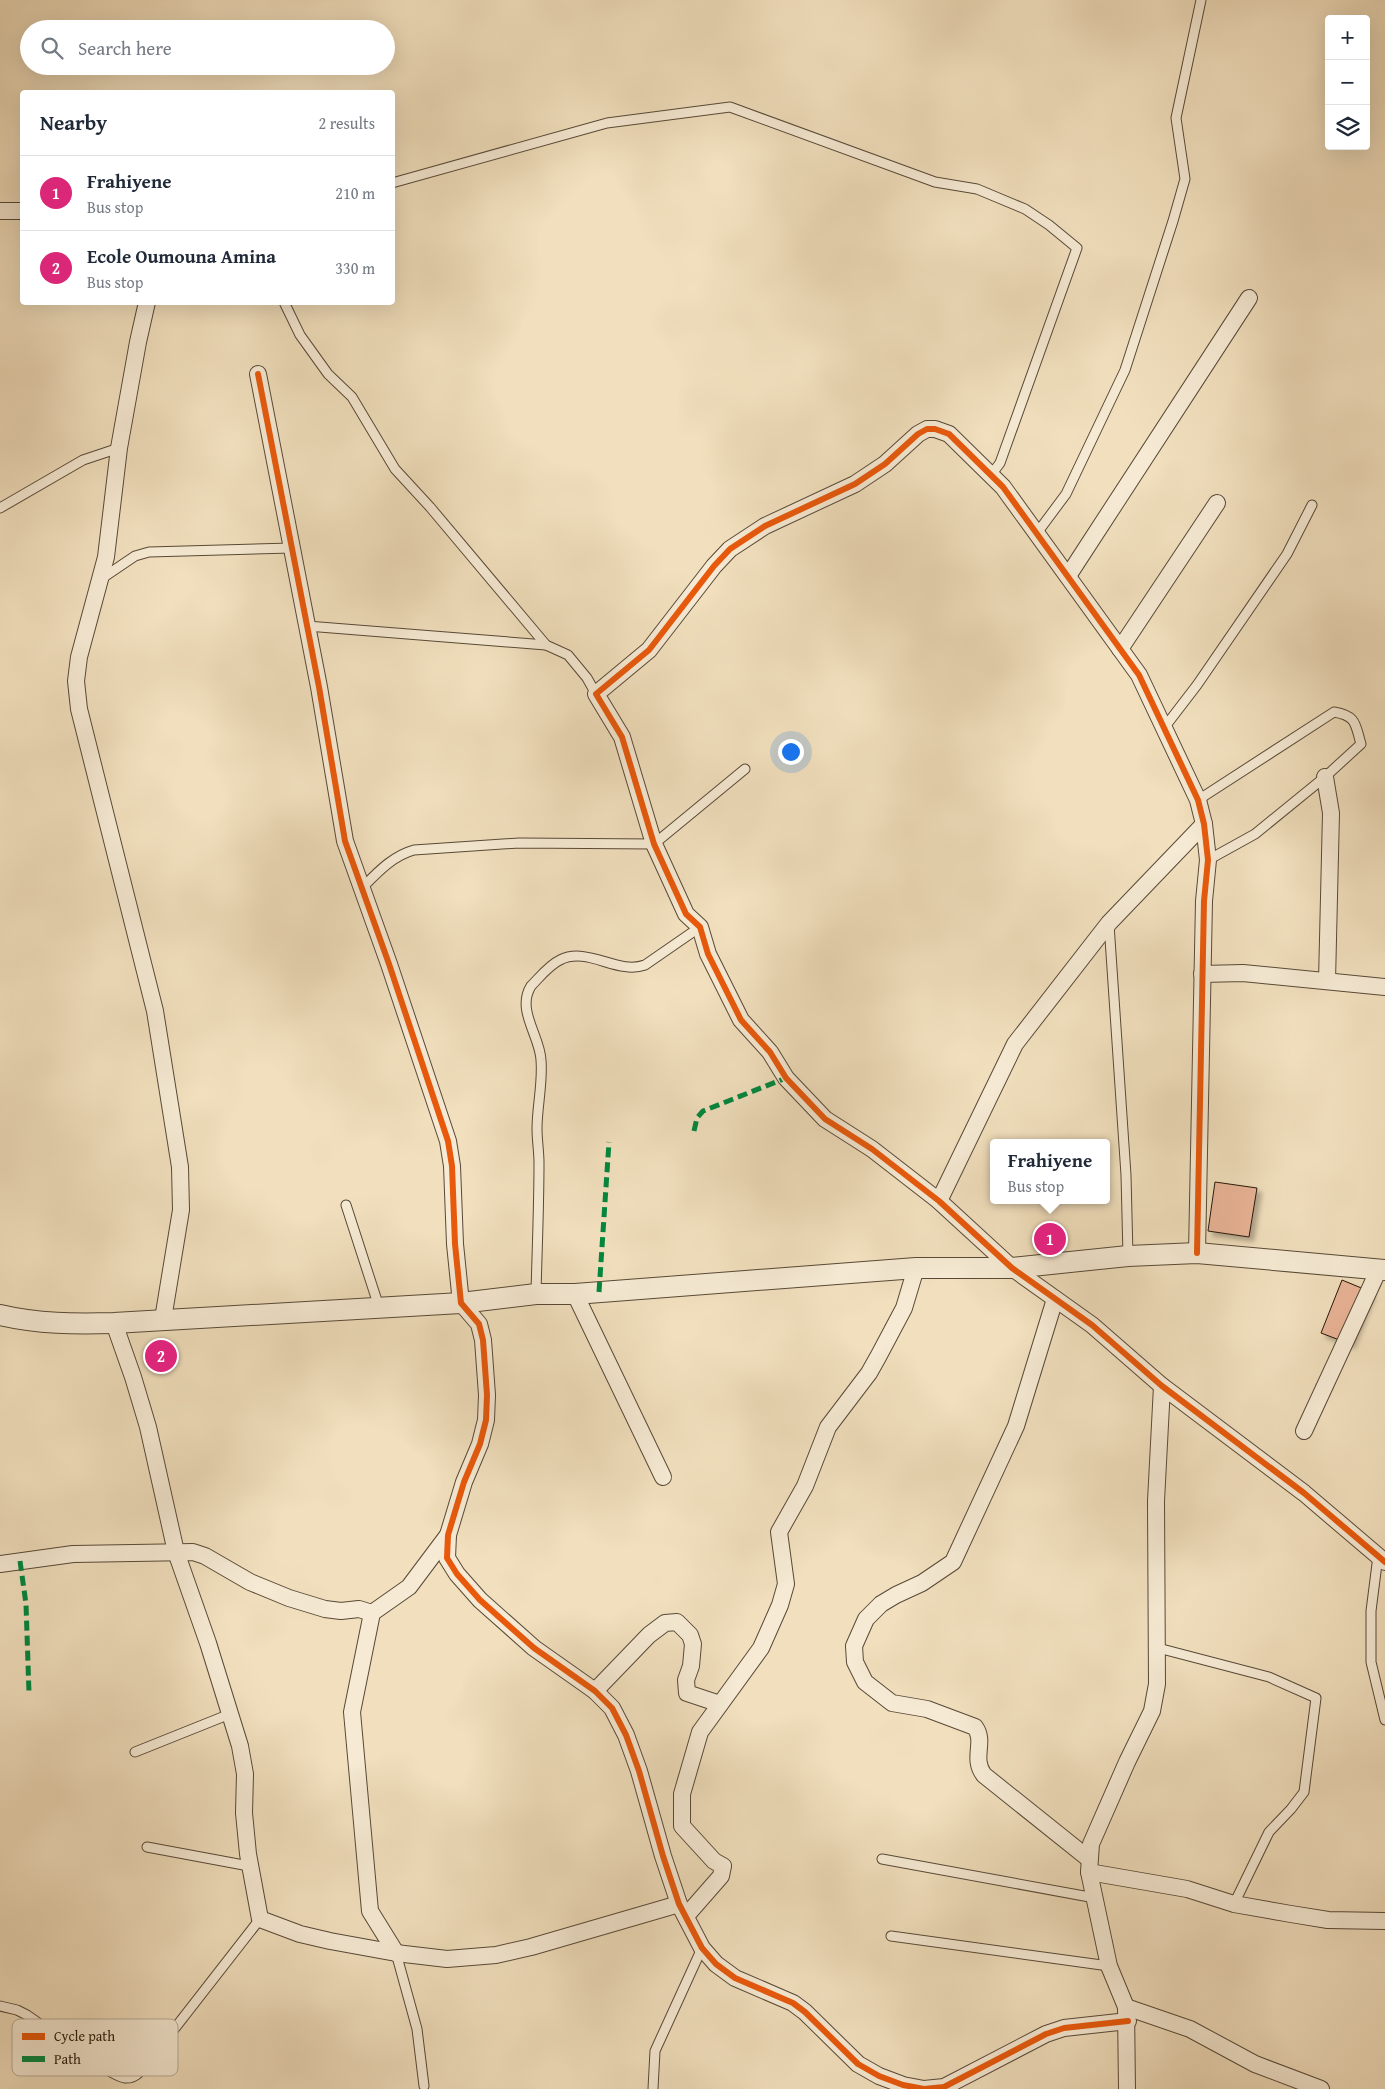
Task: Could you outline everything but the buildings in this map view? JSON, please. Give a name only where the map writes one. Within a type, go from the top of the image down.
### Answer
[{"type":"street","points":[[0,211],[20,211]]},
{"type":"street","points":[[1068,576],[1249,298]]},
{"type":"street","points":[[146,305],[119,448],[107,549],[79,657],[76,681],[79,709],[155,1011],[180,1167],[181,1210],[163,1319]]},
{"type":"street","points":[[258,374],[307,626],[345,841],[389,964],[448,1141],[453,1176],[455,1244],[461,1303],[479,1324],[483,1340],[487,1395],[486,1420],[480,1444],[464,1482],[448,1535],[447,1558],[457,1574],[480,1600],[534,1648],[595,1690],[612,1708],[626,1735],[651,1809],[663,1856],[683,1910],[702,1948],[716,1964],[735,1978],[792,2003],[805,2012],[858,2064],[902,2085],[924,2089],[944,2087],[1046,2034],[1064,2028],[1127,2014],[1190,2029],[1256,2064],[1321,2089]]},
{"type":"street","points":[[1197,1253],[1204,901],[1208,860],[1204,824],[1198,800],[1139,675],[1003,487],[949,434],[935,429],[927,429],[918,434],[885,464],[854,484],[765,526],[730,549],[708,572],[649,650],[596,694],[622,737],[654,844],[686,914],[700,926],[708,954],[741,1020],[770,1052],[786,1078],[825,1120],[872,1149],[939,1202],[1012,1268],[1092,1325],[1162,1386],[1304,1493],[1382,1559]]},
{"type":"street","points":[[1120,649],[1217,503]]},
{"type":"street","points":[[1326,777],[1331,814],[1327,981]]},
{"type":"street","points":[[939,1202],[1015,1044],[1109,923],[1204,824]]},
{"type":"street","points":[[1202,974],[1243,973],[1385,987]]},
{"type":"street","points":[[0,1315],[21,1320],[61,1324],[114,1323],[461,1303],[536,1294],[575,1294],[916,1268],[1012,1268],[1128,1256],[1197,1253],[1382,1269],[1304,1431]]},
{"type":"street","points":[[114,1323],[148,1427],[176,1552],[208,1643],[240,1746],[245,1774],[244,1813],[249,1866],[260,1919],[300,1934],[396,1953],[447,1959],[496,1955],[683,1910],[721,1876],[722,1866],[714,1861],[682,1826],[682,1794],[700,1732],[761,1648],[780,1605],[786,1584],[779,1532],[805,1486],[828,1427],[868,1374],[904,1308],[916,1268]]},
{"type":"street","points":[[575,1294],[663,1477]]},
{"type":"street","points":[[1055,1299],[1016,1426],[953,1562],[922,1583],[881,1604],[866,1619],[854,1646],[855,1662],[865,1682],[892,1703],[927,1709],[976,1727],[979,1738],[977,1763],[984,1775],[1089,1865],[1187,1889],[1234,1904],[1328,1920],[1385,1921]]},
{"type":"street","points":[[1126,2089],[1127,2014],[1109,1966],[1089,1865],[1091,1844],[1152,1711],[1157,1684],[1156,1501],[1162,1386]]},
{"type":"street","points":[[396,1953],[370,1911],[352,1712],[372,1612],[409,1587],[448,1535]]},
{"type":"street","points":[[0,1564],[73,1554],[193,1552],[205,1556],[250,1582],[290,1598],[325,1609],[341,1611],[359,1609],[372,1612]]},
{"type":"street","points":[[595,1690],[649,1635],[665,1623],[677,1622],[690,1635],[693,1644],[691,1666],[686,1680],[688,1693],[720,1704]]},
{"type":"lane","points":[[1037,534],[1066,494],[1125,370],[1173,220],[1185,179],[1176,118],[1202,0]]},
{"type":"lane","points":[[395,182],[607,124],[730,107],[927,179],[977,189],[1025,209],[1049,225],[1077,248],[1000,463],[990,475]]},
{"type":"lane","points":[[285,305],[300,335],[328,374],[352,397],[395,469],[430,507],[546,645]]},
{"type":"lane","points":[[0,508],[83,460],[119,448]]},
{"type":"lane","points":[[1164,728],[1197,685],[1287,554],[1312,505]]},
{"type":"lane","points":[[99,581],[135,556],[149,552],[292,548]]},
{"type":"lane","points":[[307,626],[546,645],[568,655],[587,678],[596,694]]},
{"type":"lane","points":[[1198,800],[1334,712],[1346,714],[1354,720],[1361,744],[1326,777],[1255,834],[1208,860]]},
{"type":"lane","points":[[361,889],[383,867],[401,853],[414,850],[519,843],[654,844],[745,769]]},
{"type":"lane","points":[[1109,923],[1126,1174],[1128,1256]]},
{"type":"lane","points":[[536,1294],[539,1161],[537,1128],[541,1061],[540,1049],[531,1026],[526,1005],[527,992],[560,960],[570,957],[593,958],[635,968],[645,965],[700,926]]},
{"type":"lane","points":[[346,1205],[379,1308]]},
{"type":"lane","points":[[1382,1559],[1371,1611],[1371,1662],[1372,1676],[1385,1720]]},
{"type":"lane","points":[[1158,1648],[1270,1677],[1316,1698],[1304,1792],[1269,1832],[1234,1904]]},
{"type":"lane","points":[[135,1752],[230,1714]]},
{"type":"lane","points":[[147,1847],[249,1866]]},
{"type":"lane","points":[[882,1859],[1095,1898]]},
{"type":"lane","points":[[178,2024],[260,1919]]},
{"type":"lane","points":[[892,1936],[1109,1966]]},
{"type":"lane","points":[[653,2089],[655,2051],[702,1948]]},
{"type":"lane","points":[[396,1953],[417,2029],[424,2086]]},
{"type":"lane","points":[[0,2006],[17,2010],[33,2019]]},
{"type":"lane","points":[[120,2076],[125,2078],[136,2076]]},
{"type":"marked path","points":[[694,1131],[697,1118],[703,1111],[786,1078]]},
{"type":"marked path","points":[[599,1292],[609,1142]]},
{"type":"marked path","points":[[20,1561],[26,1604],[29,1693]]},
{"type":"cycle path","points":[[258,374],[319,687],[345,841],[389,964],[448,1141],[452,1166],[455,1244],[461,1303],[479,1324],[483,1340],[487,1395],[486,1420],[480,1444],[464,1482],[448,1535],[447,1558],[457,1574],[480,1600],[534,1648],[595,1691],[612,1708],[626,1735],[639,1771],[679,1904],[702,1948],[716,1964],[735,1978],[793,2003],[805,2012],[858,2064],[879,2076],[903,2085],[924,2089],[944,2087],[1046,2034],[1064,2028],[1128,2021]]},
{"type":"cycle path","points":[[1197,1253],[1204,901],[1208,860],[1204,824],[1198,800],[1139,675],[1003,487],[949,434],[935,429],[927,429],[918,434],[885,464],[855,484],[765,526],[730,549],[714,566],[649,650],[596,694],[622,737],[654,844],[686,914],[700,927],[708,954],[741,1020],[770,1052],[786,1078],[825,1119],[872,1149],[939,1201],[1012,1268],[1092,1325],[1162,1386],[1304,1493],[1385,1562]]},
{"type":"place","name":"Frahiyene","points":[[1050,1239]]},
{"type":"place","name":"Ecole Oumouna Amina","points":[[161,1356]]}]
